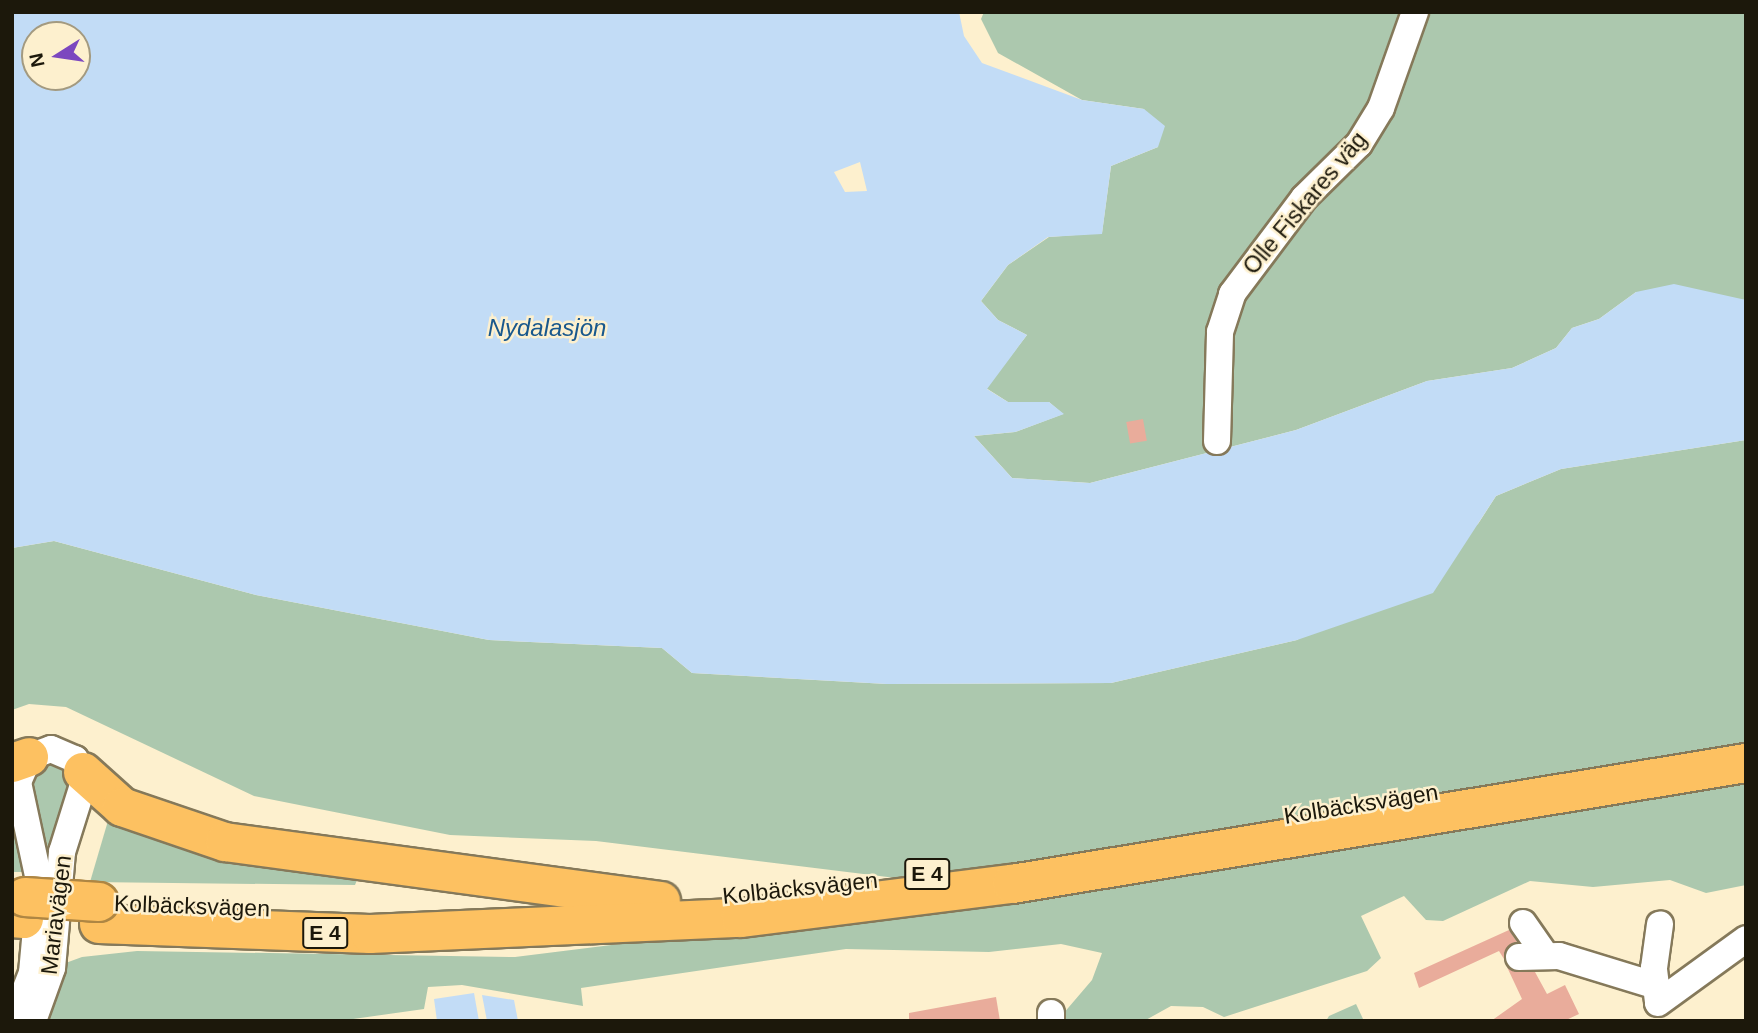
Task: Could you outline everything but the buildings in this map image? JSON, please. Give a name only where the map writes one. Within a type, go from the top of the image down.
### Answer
[{"type":"highway","name":"Kolbäcksvägen","points":[[99,913],[368,912],[661,901],[955,870],[1746,740]]},
{"type":"highway","name":"Kolbäcksvägen","points":[[18,907],[370,934],[766,915],[1013,884],[1746,764]]},
{"type":"highway","points":[[83,772],[122,807],[225,842],[661,901]]},
{"type":"street","name":"Olle Fiskares väg","points":[[1217,441],[1220,332],[1232,294],[1304,198],[1359,144],[1381,108],[1415,12]]},
{"type":"street","name":"Mariavägen","points":[[13,1021],[32,972],[39,909],[39,855],[18,782],[20,760],[62,751],[83,772],[62,852],[52,968],[33,1021]]},
{"type":"street","points":[[1523,923],[1545,954]]},
{"type":"street","points":[[1658,1003],[1660,924]]},
{"type":"street","points":[[1658,1003],[1746,939]]},
{"type":"street","points":[[1519,957],[1545,954],[1658,1003]]},
{"type":"green space","points":[[984,12],[1746,12],[1746,300],[1636,292],[1599,319],[1572,328],[1556,348],[1512,368],[1427,381],[1296,430],[1090,483],[1012,478],[974,436],[1015,432],[1063,414],[1049,402],[1008,402],[986,388],[1027,335],[998,320],[981,301],[1008,265],[1049,237],[1102,233],[1111,166],[1158,147],[1144,109],[1082,100],[998,53],[981,19]]},
{"type":"green space","points":[[1746,440],[1746,885],[1706,893],[1670,880],[1593,887],[1530,881],[1443,921],[1426,920],[1404,896],[1361,916],[1381,958],[1367,971],[1224,1017],[1203,1007],[1171,1006],[1144,1021],[1057,1021],[1092,980],[1102,953],[1061,944],[989,952],[846,949],[581,988],[583,1006],[462,985],[428,987],[424,1009],[339,1021],[33,1021],[52,968],[82,957],[137,951],[515,957],[916,907],[912,880],[596,841],[450,835],[254,796],[66,707],[29,704],[12,710],[12,548],[54,541],[256,595],[489,640],[662,648],[692,673],[887,684],[1111,683],[1297,640],[1478,524],[1496,496],[1561,469]]},
{"type":"green space","points":[[56,761],[72,780],[51,858],[31,789],[32,775]]},
{"type":"green space","points":[[12,814],[26,872],[12,872]]},
{"type":"green space","points":[[110,814],[359,875],[355,885],[90,882]]},
{"type":"green space","points":[[1356,1004],[1364,1021],[1326,1021],[1329,1016]]},
{"type":"water","name":"Nydalasjön","points":[[12,12],[959,12],[964,36],[982,63],[1082,100],[1144,109],[1165,126],[1158,147],[1111,166],[1102,234],[1048,237],[1008,265],[981,301],[998,320],[1027,335],[987,389],[1008,402],[1049,402],[1064,414],[1015,432],[974,436],[1012,478],[1090,483],[1296,430],[1427,381],[1512,368],[1556,348],[1572,328],[1599,319],[1636,292],[1674,284],[1746,300],[1746,440],[1561,469],[1496,496],[1433,593],[1297,640],[1111,683],[887,684],[692,673],[662,648],[489,640],[256,595],[54,541],[12,548]],"holes":[[[860,162],[867,191],[845,192],[834,172]]]},
{"type":"water","points":[[474,993],[479,1021],[437,1021],[434,999]]},
{"type":"water","points":[[482,995],[514,1000],[518,1021],[487,1021]]}]
